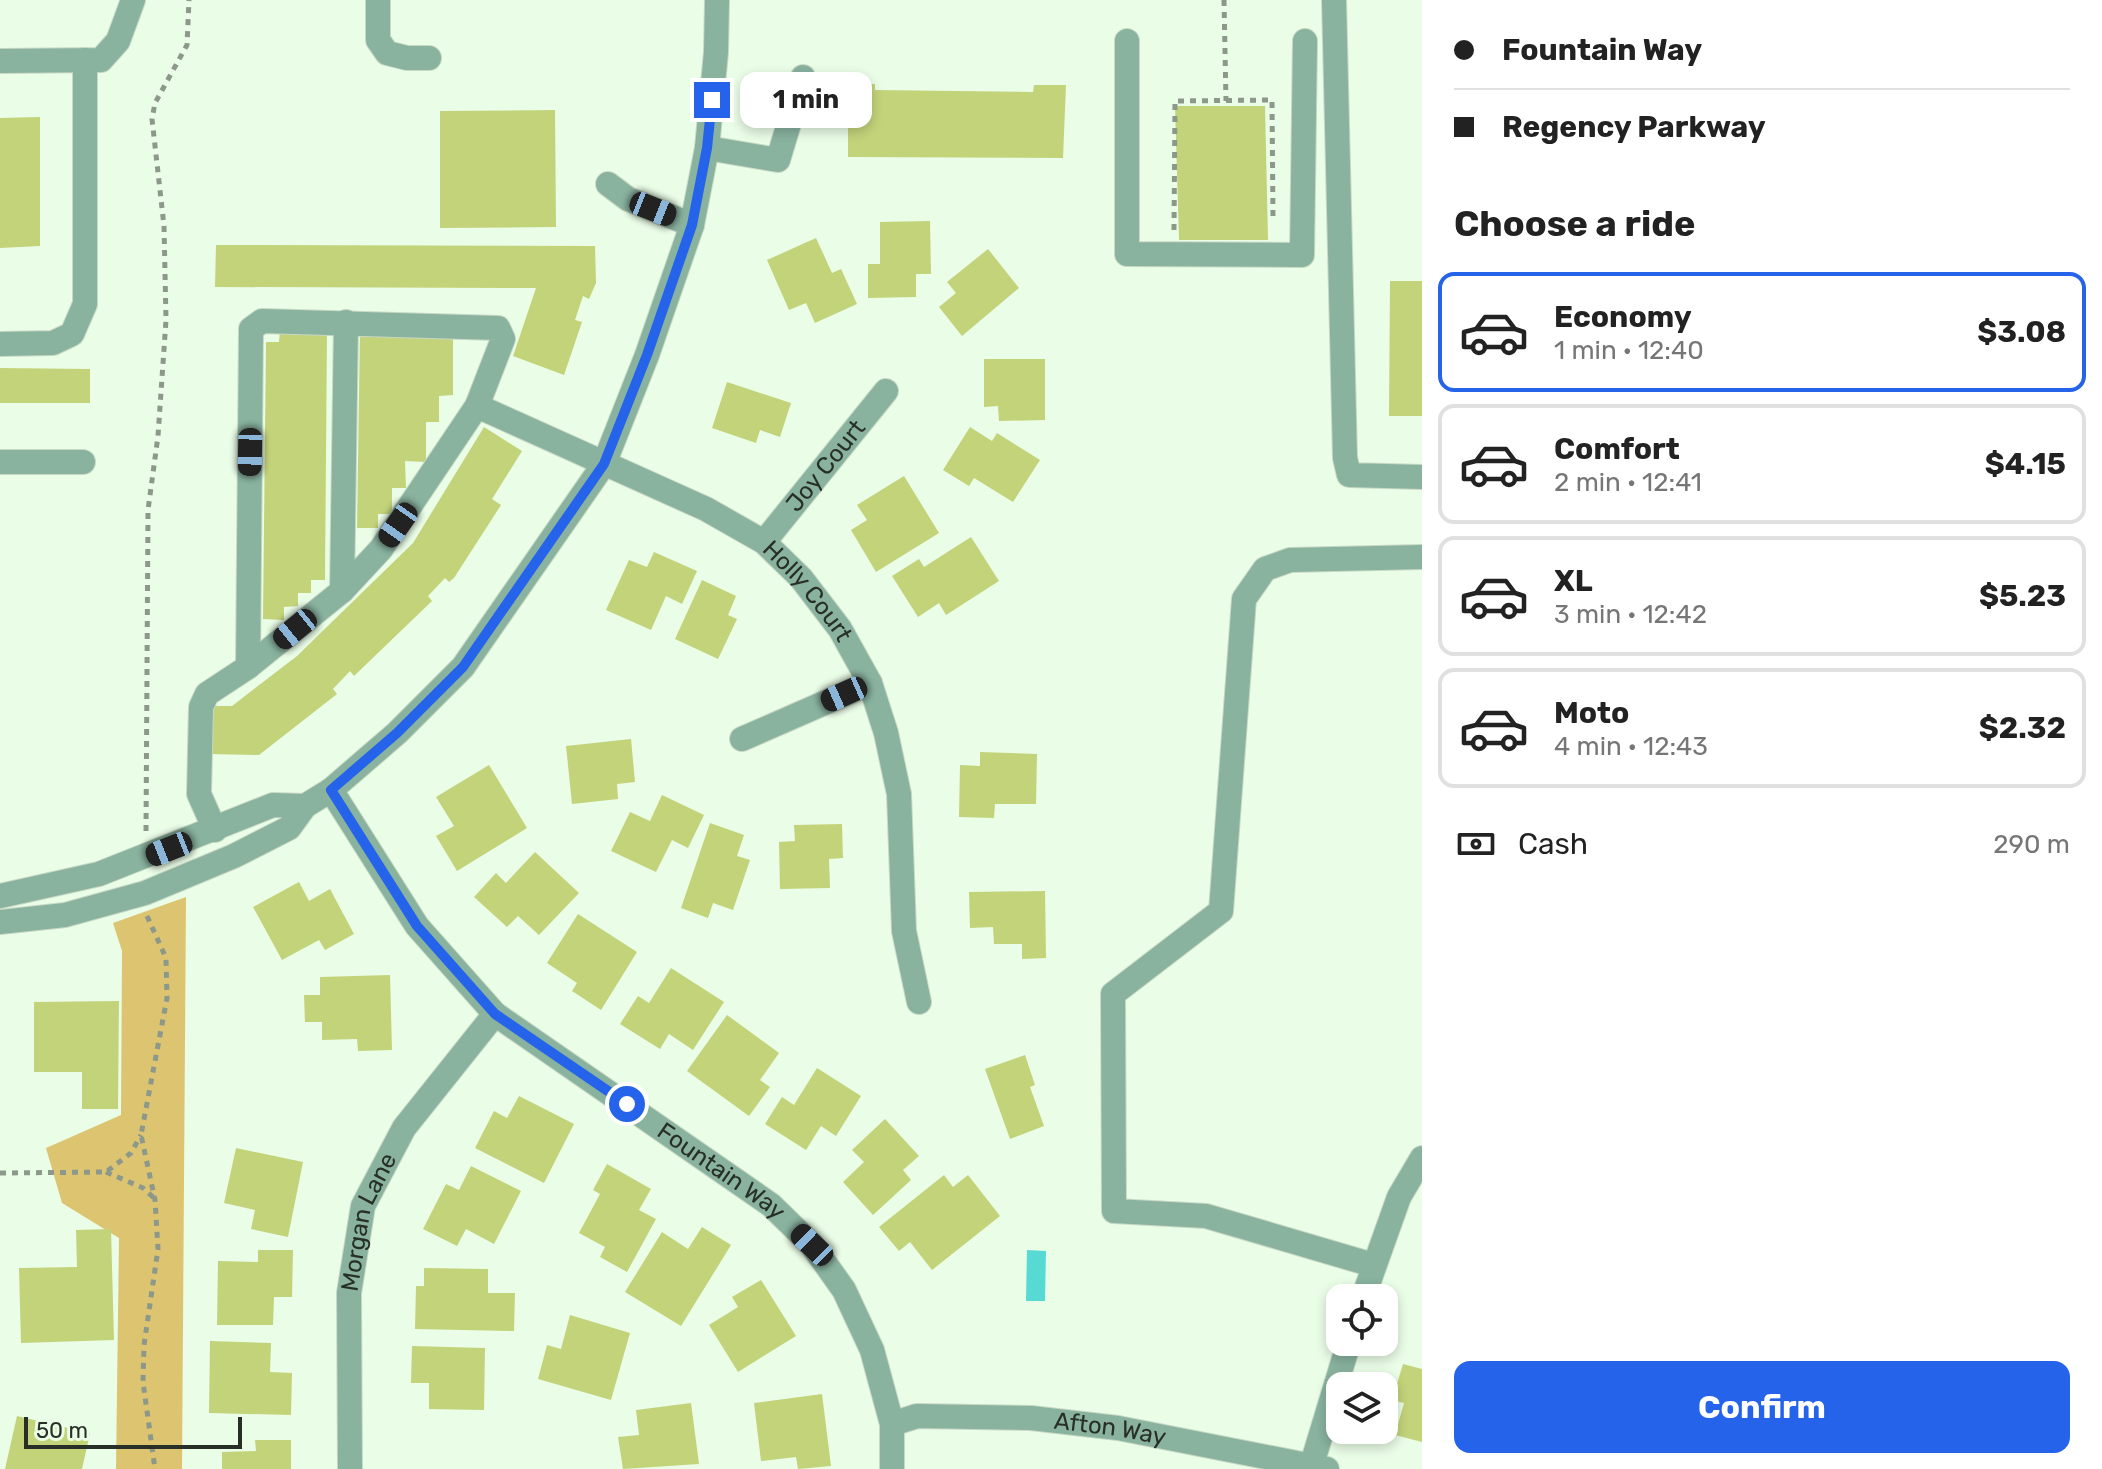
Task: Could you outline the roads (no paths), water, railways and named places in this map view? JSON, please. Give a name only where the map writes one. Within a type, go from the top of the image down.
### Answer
[{"type":"street","points":[[0,61],[101,60],[118,41],[133,0]]},
{"type":"street","points":[[378,0],[378,40],[387,53],[407,58],[429,58]]},
{"type":"street","points":[[0,922],[65,915],[145,893],[234,856],[289,828],[305,806],[331,790],[397,733],[463,667],[604,464],[647,355],[692,225],[707,148],[717,0]]},
{"type":"street","points":[[1334,0],[1345,458],[1349,475],[1422,477]]},
{"type":"street","points":[[1127,41],[1127,254],[1302,255],[1305,41]]},
{"type":"street","points":[[0,344],[53,343],[72,334],[85,304],[85,60]]},
{"type":"street","points":[[707,148],[778,160],[803,77]]},
{"type":"street","points":[[608,184],[628,199],[692,225]]},
{"type":"street","points":[[215,830],[199,794],[201,707],[207,694],[248,667],[342,591],[381,549],[477,406],[503,339],[498,328],[262,321],[251,329],[248,667]]},
{"type":"street","points":[[342,591],[346,322]]},
{"type":"street","name":"Joy Court","points":[[764,542],[886,391]]},
{"type":"street","name":"Holly Court","points":[[477,406],[706,509],[764,542],[801,578],[824,609],[870,683],[886,733],[899,794],[904,931],[919,1002]]},
{"type":"street","points":[[0,462],[83,462]]},
{"type":"street","points":[[1373,1265],[1206,1216],[1114,1211],[1113,994],[1221,911],[1244,599],[1265,569],[1290,560],[1422,557]]},
{"type":"street","points":[[742,739],[870,683]]},
{"type":"street","name":"Fountain Way","points":[[331,790],[417,926],[495,1014],[732,1176],[771,1205],[812,1245],[858,1315],[872,1350],[892,1424],[892,1469]]},
{"type":"street","points":[[0,896],[99,874],[273,805],[305,806]]},
{"type":"street","name":"Morgan Lane","points":[[350,1469],[349,1293],[363,1206],[404,1128],[495,1014]]},
{"type":"street","points":[[1367,1284],[1399,1197],[1422,1158]]},
{"type":"street","points":[[1319,1467],[1346,1356]]},
{"type":"street","name":"Afton Way","points":[[892,1424],[917,1416],[1031,1418],[1118,1428],[1319,1467]]},
{"type":"water","points":[[1027,1250],[1046,1251],[1045,1301],[1026,1301]]}]
